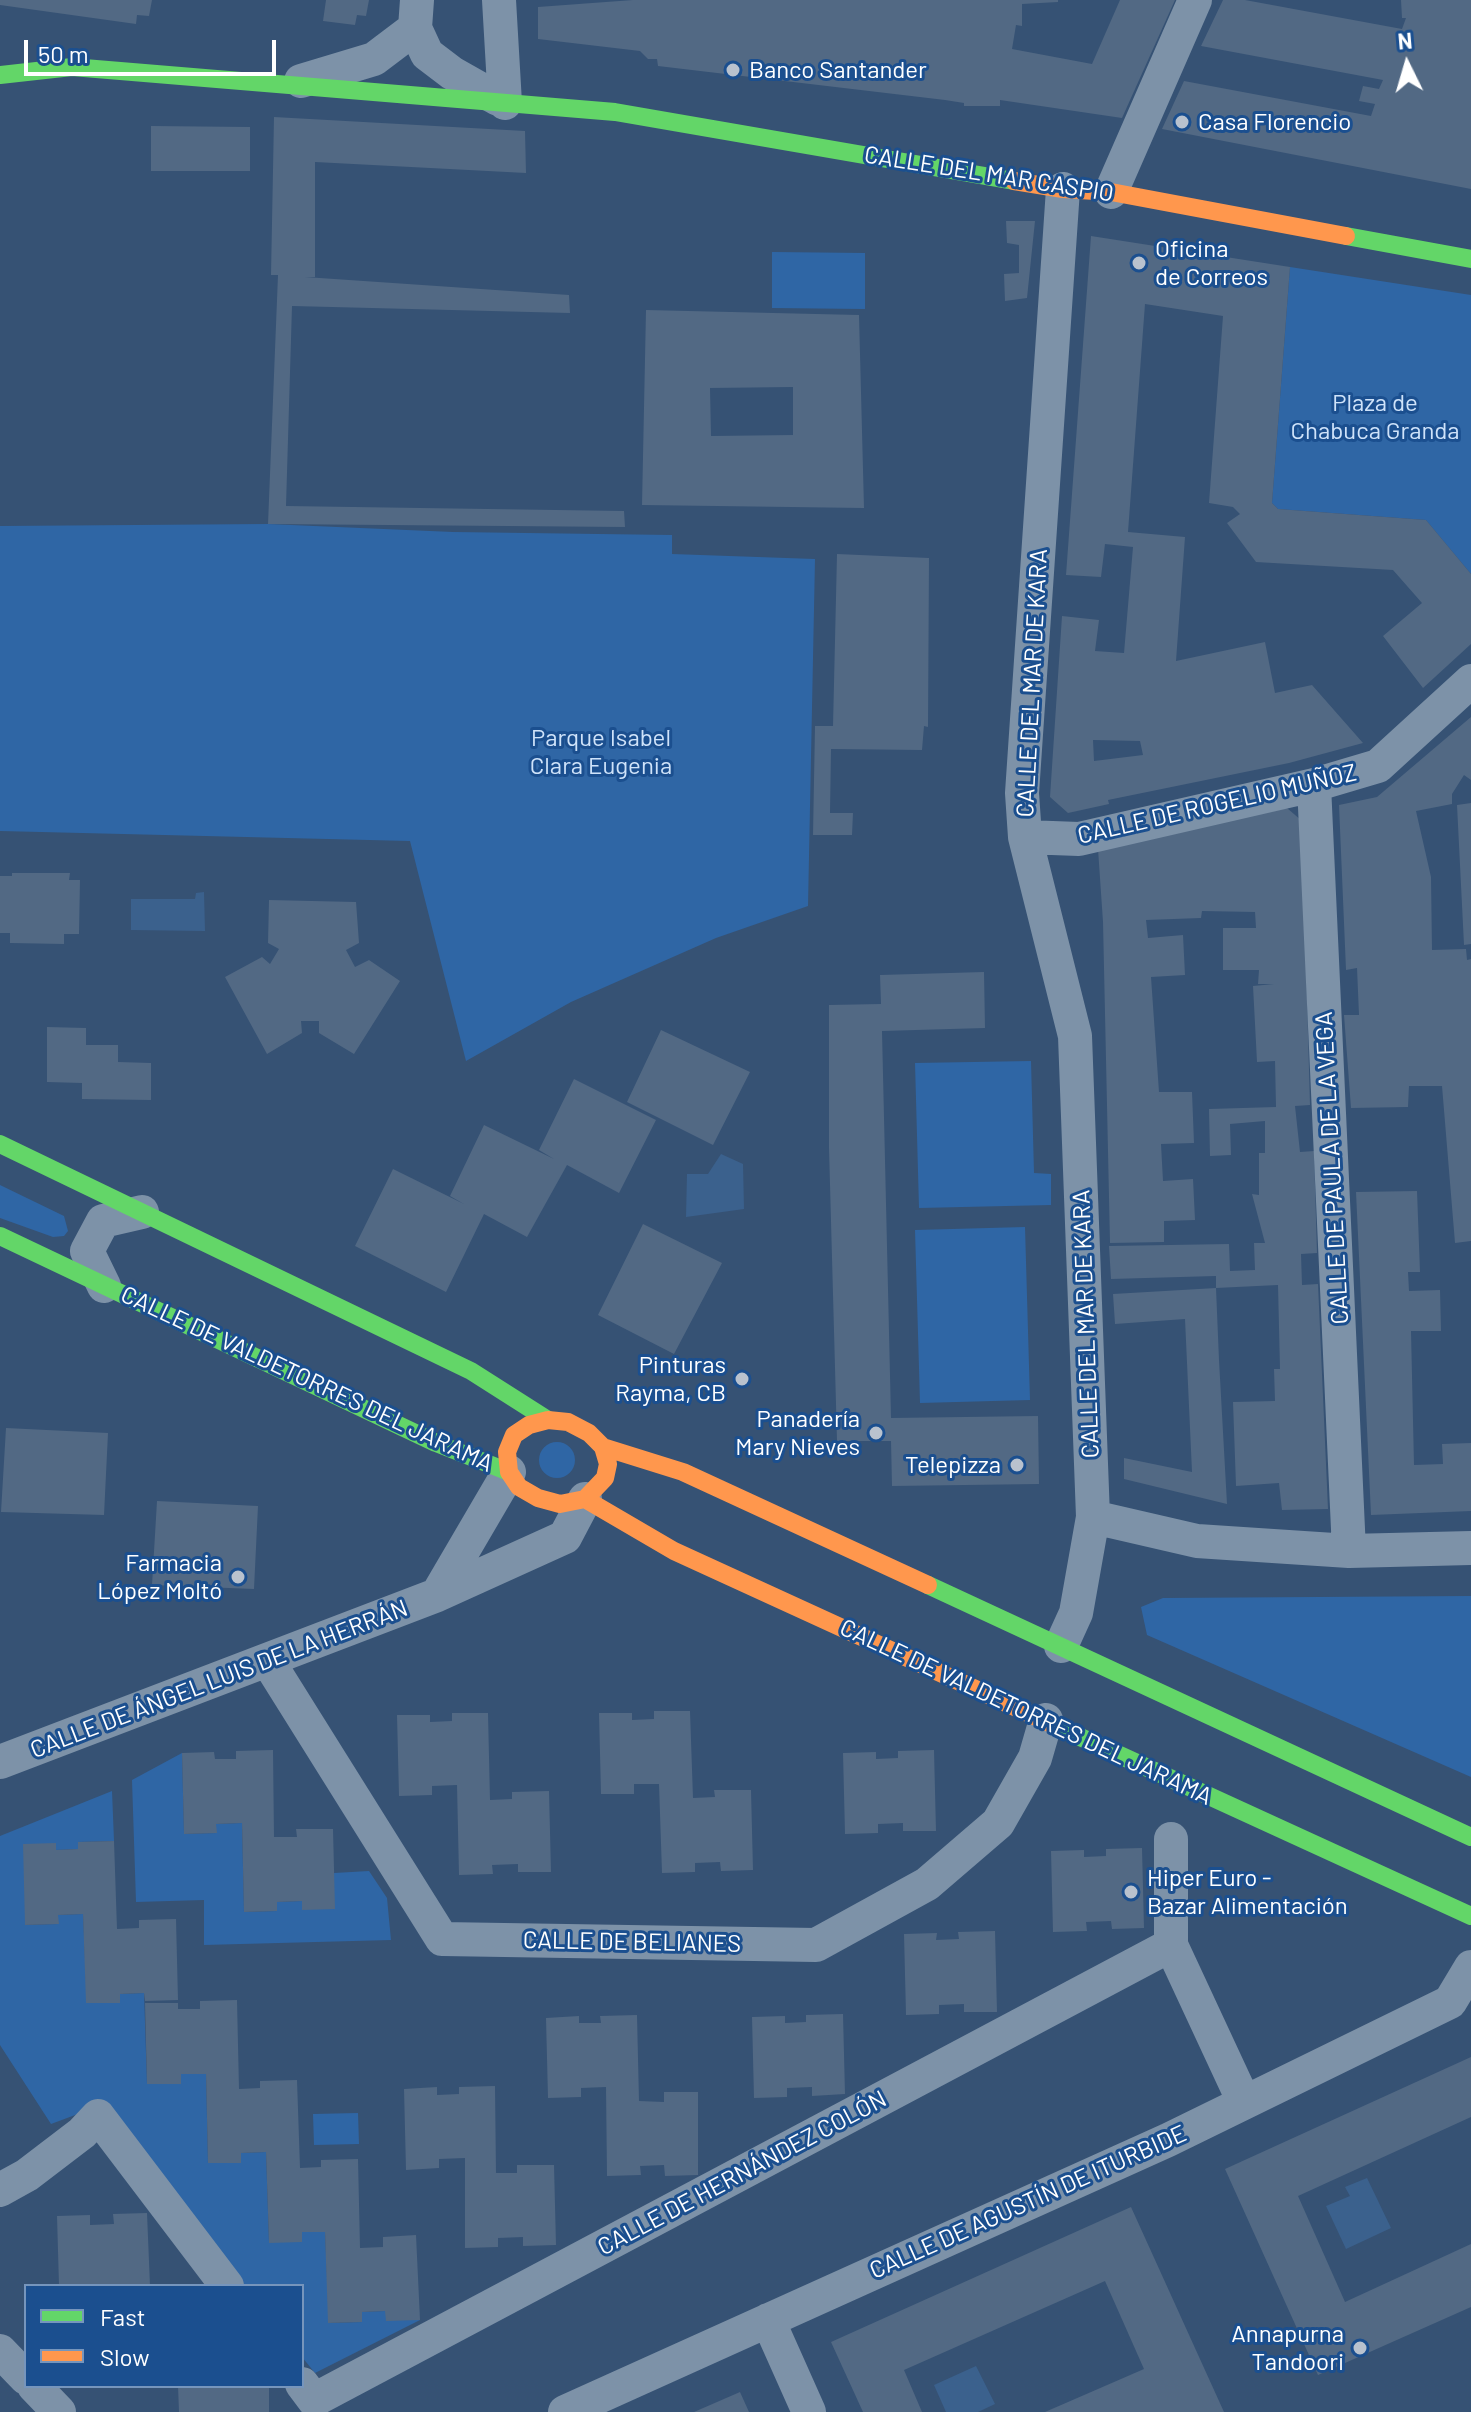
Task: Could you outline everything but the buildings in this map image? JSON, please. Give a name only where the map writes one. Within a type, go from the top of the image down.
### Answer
[{"type":"street","points":[[499,0],[505,103]]},
{"type":"street","points":[[1111,192],[1195,0]]},
{"type":"street","name":"CALLE DEL MAR CASPIO","points":[[416,14],[427,54],[452,73],[505,103]]},
{"type":"street","name":"CALLE DEL MAR CASPIO","points":[[291,84],[374,59],[416,14]]},
{"type":"street","name":"CALLE DEL MAR CASPIO","points":[[0,75],[72,67],[615,112],[1063,189],[1111,192],[1471,259]]},
{"type":"street","name":"CALLE DEL MAR DE KARA","points":[[1061,1646],[1076,1613],[1093,1517],[1075,1036],[1025,837],[1022,793],[1063,189]]},
{"type":"street","name":"CALLE DE ROGELIO MUÑOZ","points":[[1025,837],[1079,839],[1314,785],[1378,766],[1471,681]]},
{"type":"street","name":"CALLE DE PAULA DE LA VEGA","points":[[1314,785],[1349,1551]]},
{"type":"street","points":[[0,1144],[471,1371],[548,1420]]},
{"type":"street","name":"CALLE DE VALDETORRES DEL JARAMA","points":[[104,1286],[87,1251],[103,1221],[142,1212]]},
{"type":"street","name":"CALLE DE VALDETORRES DEL JARAMA","points":[[0,1236],[436,1443],[509,1472]]},
{"type":"street","points":[[603,1447],[608,1464],[605,1478],[585,1499],[560,1504],[538,1498],[519,1487],[509,1472],[507,1452],[514,1435],[529,1425],[548,1420],[568,1422],[589,1433],[603,1447],[683,1472],[1471,1837]]},
{"type":"street","name":"CALLE DE ÁNGEL LUIS DE LA HERRÁN","points":[[437,1595],[509,1472]]},
{"type":"street","name":"CALLE DE VALDETORRES DEL JARAMA","points":[[585,1499],[674,1551],[1471,1916]]},
{"type":"street","name":"CALLE DE ÁNGEL LUIS DE LA HERRÁN","points":[[0,1762],[437,1595],[565,1537],[585,1499]]},
{"type":"street","points":[[1093,1517],[1197,1541],[1349,1551],[1471,1548]]},
{"type":"street","name":"CALLE DE BELIANES","points":[[268,1661],[442,1939],[816,1945],[927,1884],[998,1823],[1035,1758],[1046,1720]]},
{"type":"street","points":[[1171,1839],[1171,1945],[1244,2102]]},
{"type":"street","name":"CALLE DE HERNÁNDEZ COLÓN","points":[[308,2392],[1171,1945]]},
{"type":"street","name":"CALLE DE AGUSTÍN DE ITURBIDE","points":[[565,2412],[1168,2140],[1450,2002],[1471,1967]]},
{"type":"street","points":[[0,2190],[27,2175],[82,2133],[98,2116],[225,2284]]},
{"type":"street","points":[[768,2320],[809,2412]]},
{"type":"street","points":[[0,2351],[24,2376]]},
{"type":"street","points":[[36,2388],[59,2412]]},
{"type":"green space","points":[[772,252],[865,253],[865,309],[772,308]]},
{"type":"green space","name":"Plaza de Chabuca Granda","points":[[1290,267],[1471,295],[1471,574],[1426,520],[1278,509],[1272,503]]},
{"type":"green space","name":"Parque Isabel Clara Eugenia","points":[[268,524],[453,532],[672,535],[672,554],[815,559],[808,906],[716,938],[571,1002],[466,1061],[410,841],[0,831],[0,526]]},
{"type":"green space","points":[[1031,1061],[1034,1173],[1051,1174],[1051,1205],[919,1208],[915,1063]]},
{"type":"green space","points":[[0,1185],[64,1216],[68,1231],[64,1236],[53,1237],[0,1218]]},
{"type":"green space","points":[[1025,1227],[1030,1400],[920,1403],[915,1230]]},
{"type":"green space","points":[[557,1442],[570,1447],[575,1460],[570,1473],[557,1478],[544,1473],[539,1460],[544,1447]]},
{"type":"green space","points":[[1471,1596],[1471,1777],[1147,1635],[1141,1607],[1163,1598]]},
{"type":"green space","points":[[182,1753],[184,1834],[216,1833],[216,1824],[242,1823],[244,1912],[277,1911],[277,1902],[302,1901],[303,1910],[334,1873],[369,1871],[387,1898],[391,1940],[204,1945],[204,1900],[136,1902],[132,1780]]},
{"type":"green space","points":[[112,1791],[114,1841],[78,1842],[78,1849],[56,1850],[56,1843],[25,1925],[58,1924],[58,1915],[83,1914],[87,2003],[119,2003],[120,1994],[144,1993],[147,2084],[181,2074],[206,2074],[208,2163],[240,2163],[241,2153],[266,2152],[269,2242],[302,2232],[325,2232],[329,2323],[362,2322],[362,2312],[385,2311],[420,2320],[315,2373],[304,2359],[304,2284],[243,2284],[102,2105],[51,2124],[0,2045],[0,1836]]},
{"type":"green space","points":[[358,2113],[359,2144],[314,2145],[313,2114]]},
{"type":"shaded area","points":[[204,892],[205,931],[131,930],[131,899],[195,899],[196,893]]},
{"type":"shaded area","points":[[721,1154],[743,1164],[744,1209],[686,1217],[687,1174],[708,1174]]},
{"type":"shaded area","points":[[1367,2178],[1391,2228],[1346,2249],[1326,2206],[1350,2196],[1345,2187]]},
{"type":"shaded area","points":[[976,2366],[995,2404],[978,2412],[946,2412],[934,2385]]},
{"type":"traffic: fast","points":[[0,75],[72,67],[615,112],[1014,181]]},
{"type":"traffic: fast","points":[[1346,236],[1471,259]]},
{"type":"traffic: fast","points":[[0,1144],[471,1371],[548,1420]]},
{"type":"traffic: fast","points":[[0,1236],[436,1443],[509,1472]]},
{"type":"traffic: fast","points":[[928,1585],[1471,1837]]},
{"type":"traffic: fast","points":[[1054,1725],[1471,1916]]},
{"type":"traffic: slow","points":[[1014,181],[1063,189],[1111,192],[1346,236]]},
{"type":"traffic: slow","points":[[548,1420],[568,1422],[589,1433],[603,1447],[608,1464],[605,1478],[585,1499],[560,1504],[538,1498],[519,1487],[509,1472],[507,1452],[514,1435],[529,1425],[548,1420]]},
{"type":"traffic: slow","points":[[603,1447],[683,1472],[928,1585]]},
{"type":"traffic: slow","points":[[585,1499],[674,1551],[1054,1725]]},
{"type":"place","name":"Banco Santander","points":[[733,70]]},
{"type":"place","name":"Casa Florencio","points":[[1182,122]]},
{"type":"place","name":"Oficina de Correos","points":[[1139,263]]},
{"type":"place","name":"Pinturas Rayma, CB","points":[[742,1379]]},
{"type":"place","name":"Panadería Mary Nieves","points":[[876,1433]]},
{"type":"place","name":"Telepizza","points":[[1017,1465]]},
{"type":"place","name":"Farmacia López Moltó","points":[[238,1577]]},
{"type":"place","name":"Hiper Euro - Bazar Alimentación","points":[[1131,1892]]},
{"type":"place","name":"Annapurna Tandoori","points":[[1360,2348]]}]
